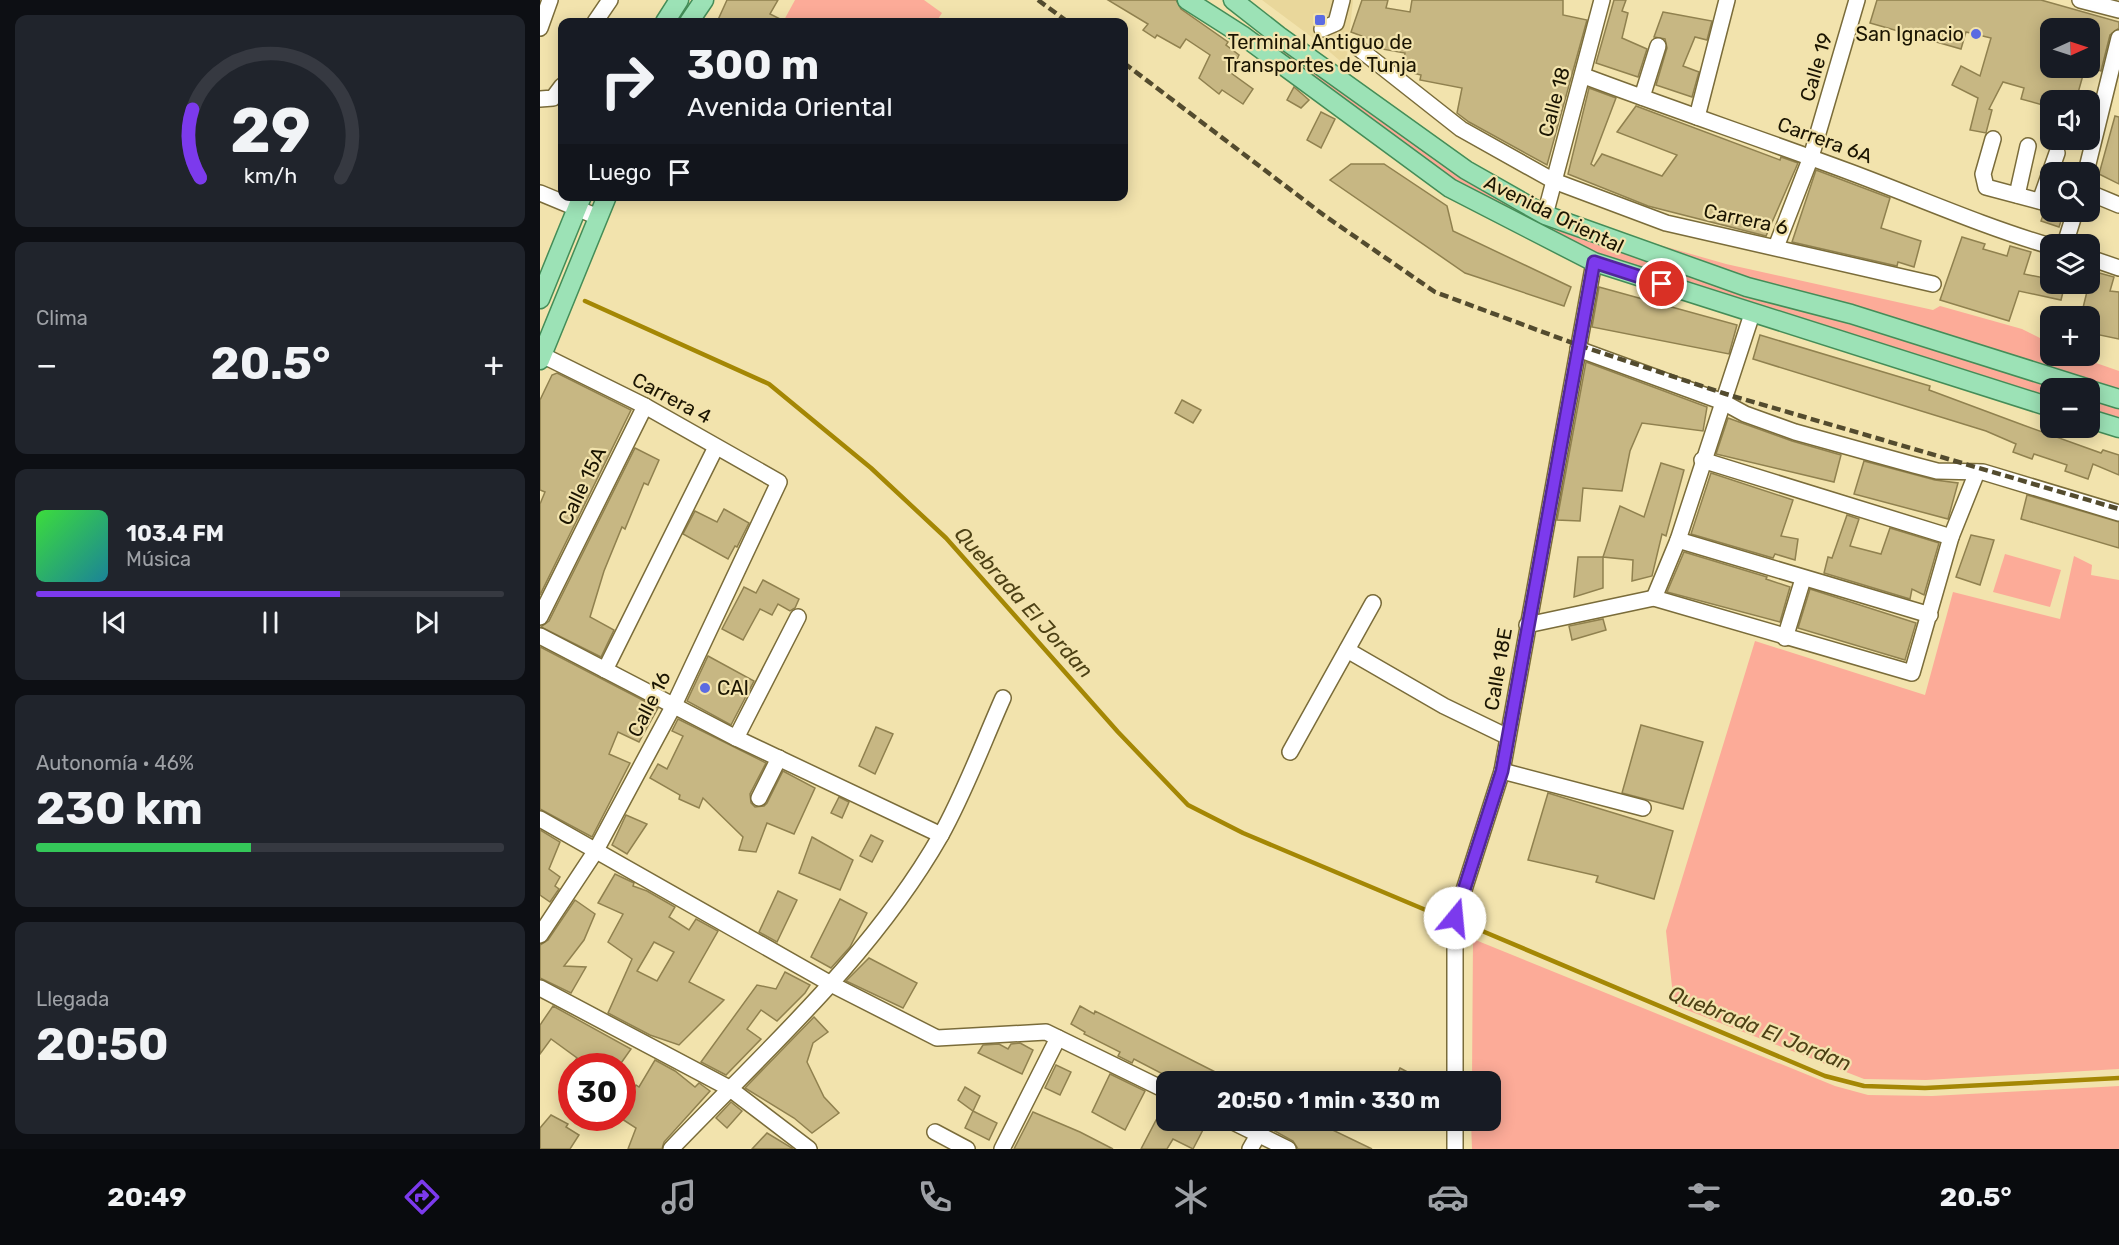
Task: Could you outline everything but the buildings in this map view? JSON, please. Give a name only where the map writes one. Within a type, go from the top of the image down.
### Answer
[{"type":"main road","points":[[668,18],[679,0]]},
{"type":"main road","points":[[692,18],[704,0]]},
{"type":"main road","name":"Avenida Oriental","points":[[1187,0],[1242,35],[1450,188],[1594,262],[1752,314],[2040,403]]},
{"type":"main road","name":"Avenida Oriental","points":[[1233,0],[1466,170],[1545,215],[1747,287],[1851,314],[2053,378]]},
{"type":"main road","points":[[1242,35],[1256,18]]},
{"type":"main road","points":[[541,358],[546,330],[605,201]]},
{"type":"main road","points":[[540,299],[579,203]]},
{"type":"main road","name":"Avenida Oriental","points":[[2100,393],[2119,399]]},
{"type":"main road","points":[[2100,422],[2119,428]]},
{"type":"street","points":[[540,28],[550,0]]},
{"type":"street","points":[[598,18],[610,0]]},
{"type":"street","points":[[1322,29],[1336,22],[1342,0]]},
{"type":"street","name":"Calle 18","points":[[1545,215],[1584,76],[1602,0]]},
{"type":"street","points":[[1697,117],[1726,0]]},
{"type":"street","name":"Calle 19","points":[[1776,246],[1811,157],[1857,0]]},
{"type":"street","points":[[2080,0],[2119,10]]},
{"type":"street","points":[[2088,162],[2119,38]]},
{"type":"street","points":[[1642,98],[1658,46]]},
{"type":"street","points":[[1357,47],[1461,129],[1554,181]]},
{"type":"street","name":"Carrera 6A","points":[[1584,76],[1811,157],[1927,201],[1994,230],[2040,243]]},
{"type":"street","points":[[540,99],[553,98],[558,91]]},
{"type":"street","points":[[1993,139],[1983,174],[1984,185],[2040,201]]},
{"type":"street","points":[[2017,195],[2028,146]]},
{"type":"street","points":[[2055,162],[2057,153]]},
{"type":"street","name":"Carrera 6","points":[[1554,181],[1666,223],[1754,244],[1776,246],[1933,284]]},
{"type":"street","points":[[540,193],[558,198]]},
{"type":"street","points":[[2100,197],[2119,205]]},
{"type":"street","points":[[579,203],[598,217]]},
{"type":"street","points":[[2100,261],[2119,268]]},
{"type":"street","name":"Calle 18E","points":[[1455,1071],[1455,918],[1502,771],[1594,262]]},
{"type":"street","points":[[1654,598],[1678,540],[1702,460],[1752,314]]},
{"type":"street","points":[[1578,350],[1723,402],[1744,414],[1795,432],[1937,471],[1977,472],[2119,513]]},
{"type":"street","name":"Carrera 4","points":[[541,358],[645,406],[779,482]]},
{"type":"street","name":"Calle 15A","points":[[540,617],[645,406]]},
{"type":"street","points":[[605,670],[716,447]]},
{"type":"street","points":[[1702,460],[1951,537]]},
{"type":"street","points":[[1527,625],[1654,598],[1912,674],[1951,537],[1977,472]]},
{"type":"street","name":"Calle 16","points":[[540,935],[595,852],[674,705],[779,482]]},
{"type":"street","points":[[1678,540],[1930,615]]},
{"type":"street","points":[[1785,638],[1803,579]]},
{"type":"street","points":[[1290,752],[1373,603]]},
{"type":"street","points":[[736,738],[798,617]]},
{"type":"street","points":[[540,636],[736,738],[941,835]]},
{"type":"street","points":[[1347,650],[1444,706],[1508,737]]},
{"type":"street","points":[[671,1149],[831,984],[885,920],[941,835],[1003,698]]},
{"type":"street","points":[[759,798],[779,758]]},
{"type":"street","points":[[1502,771],[1643,808]]},
{"type":"street","points":[[540,819],[831,984],[938,1038],[1046,1032],[1156,1085]]},
{"type":"street","points":[[540,988],[729,1088],[809,1149]]},
{"type":"street","points":[[1002,1149],[1058,1038]]},
{"type":"street","points":[[1250,1131],[1288,1149]]},
{"type":"street","points":[[1455,1131],[1455,1149]]},
{"type":"street","points":[[935,1132],[967,1149]]},
{"type":"street","points":[[1250,1149],[1258,1135]]},
{"type":"shaded area","points":[[795,0],[924,0],[942,13],[939,18],[785,18]]},
{"type":"shaded area","name":"Terminal Antiguo de Transportes de Tunja","points":[[1262,0],[1353,0],[1346,66],[1317,41]]},
{"type":"shaded area","points":[[1263,35],[1453,170],[1569,233],[1668,269],[2040,382],[2040,395],[1623,263],[1565,239],[1448,177],[1253,37]]},
{"type":"shaded area","points":[[1562,211],[1628,236],[1726,264],[1933,310],[1940,306],[2022,329],[2040,338],[2040,366],[2100,364],[2119,371],[2119,393],[2100,387],[2100,378],[2069,378],[1739,278],[1560,214]]},
{"type":"shaded area","points":[[2100,401],[2119,407],[2119,420],[2100,414]]},
{"type":"shaded area","points":[[2005,554],[2061,570],[2050,607],[1993,592]]},
{"type":"shaded area","points":[[2074,556],[2092,565],[2091,575],[2119,580],[2119,1069],[1926,1080],[1864,1079],[1674,1005],[1666,931],[1755,641],[1925,695],[1953,592],[2060,619]]},
{"type":"shaded area","points":[[1473,939],[1835,1086],[1868,1095],[1932,1096],[2119,1086],[2119,1149],[1472,1149],[1471,1131],[1501,1131],[1501,1071],[1472,1071]]},
{"type":"waterway","name":"Quebrada El Jordan","points":[[585,301],[769,384],[871,468],[946,538],[1118,732],[1188,805],[1243,833],[1440,916]]},
{"type":"waterway","name":"Quebrada El Jordan","points":[[1475,928],[1825,1076],[1864,1086],[1925,1088],[2119,1078]]},
{"type":"railway","points":[[1038,0],[1063,18]]},
{"type":"railway","points":[[1128,66],[1325,216],[1435,292],[1578,345],[1726,394],[2119,509]]},
{"type":"place","name":"Terminal Antiguo de Transportes de Tunja","points":[[1320,20]]},
{"type":"place","name":"San Ignacio","points":[[1976,34]]},
{"type":"place","name":"CAI","points":[[705,688]]},
{"type":"route","points":[[1455,918],[1502,771],[1594,262],[1662,284]]}]
